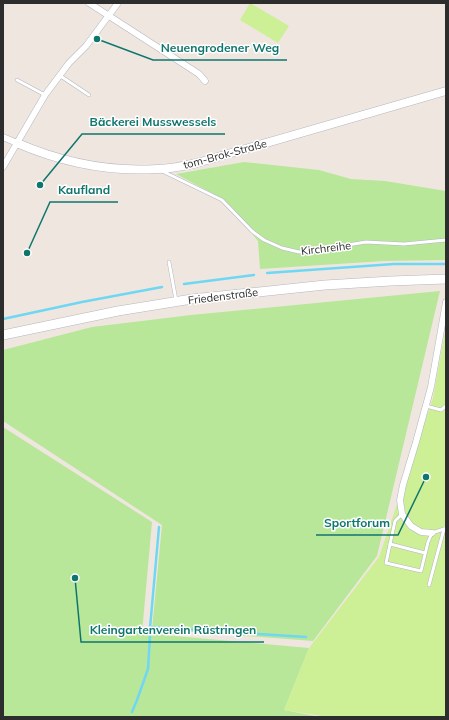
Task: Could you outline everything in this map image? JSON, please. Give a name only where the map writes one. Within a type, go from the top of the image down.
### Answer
[{"type":"main road","name":"Friedenstraße","points":[[3,335],[118,311],[200,298],[325,285],[446,279]]},
{"type":"street","points":[[89,3],[199,74],[205,81]]},
{"type":"street","points":[[3,167],[45,95],[69,63],[86,46],[118,3]]},
{"type":"street","name":"tom-Brok-Straße","points":[[3,136],[53,157],[93,166],[158,169],[197,163],[446,91]]},
{"type":"street","points":[[432,532],[421,532],[411,526],[402,514],[400,500],[431,387],[446,303]]},
{"type":"lane","points":[[59,76],[89,95]]},
{"type":"lane","points":[[17,80],[45,95]]},
{"type":"lane","name":"Kirchreihe","points":[[158,169],[222,200],[252,231],[264,240],[282,248],[299,252],[366,242],[404,244],[446,240]]},
{"type":"lane","points":[[169,262],[177,302]]},
{"type":"lane","points":[[426,406],[441,410],[446,406]]},
{"type":"lane","points":[[402,514],[395,520],[386,563],[421,571],[432,532],[445,529],[429,585]]},
{"type":"lane","points":[[390,544],[425,553]]},
{"type":"green space","points":[[250,3],[289,26],[278,43],[240,20]]},
{"type":"green space","points":[[244,162],[319,170],[351,179],[385,181],[446,191],[446,260],[384,261],[260,269],[258,241],[223,199],[176,174]]},
{"type":"green space","points":[[440,291],[377,556],[313,641],[152,629],[162,525],[3,421],[3,350],[92,327],[191,315]]},
{"type":"green space","points":[[446,326],[446,717],[328,717],[284,710],[309,648],[379,557],[433,398]]},
{"type":"green space","points":[[3,427],[152,522],[142,633],[309,648],[284,710],[320,717],[3,717]]},
{"type":"waterway","points":[[267,273],[394,264],[446,264]]},
{"type":"waterway","points":[[184,284],[254,275]]},
{"type":"waterway","points":[[3,319],[162,287]]},
{"type":"waterway","points":[[150,628],[159,527]]},
{"type":"waterway","points":[[150,627],[306,637]]},
{"type":"waterway","points":[[132,712],[148,669],[150,636]]},
{"type":"place","name":"Neuengrodener Weg","points":[[97,39]]},
{"type":"place","name":"Bäckerei Musswessels","points":[[40,185]]},
{"type":"place","name":"Kaufland","points":[[27,253]]},
{"type":"place","name":"Sportforum","points":[[426,477]]},
{"type":"place","name":"Kleingartenverein Rüstringen","points":[[75,578]]}]
